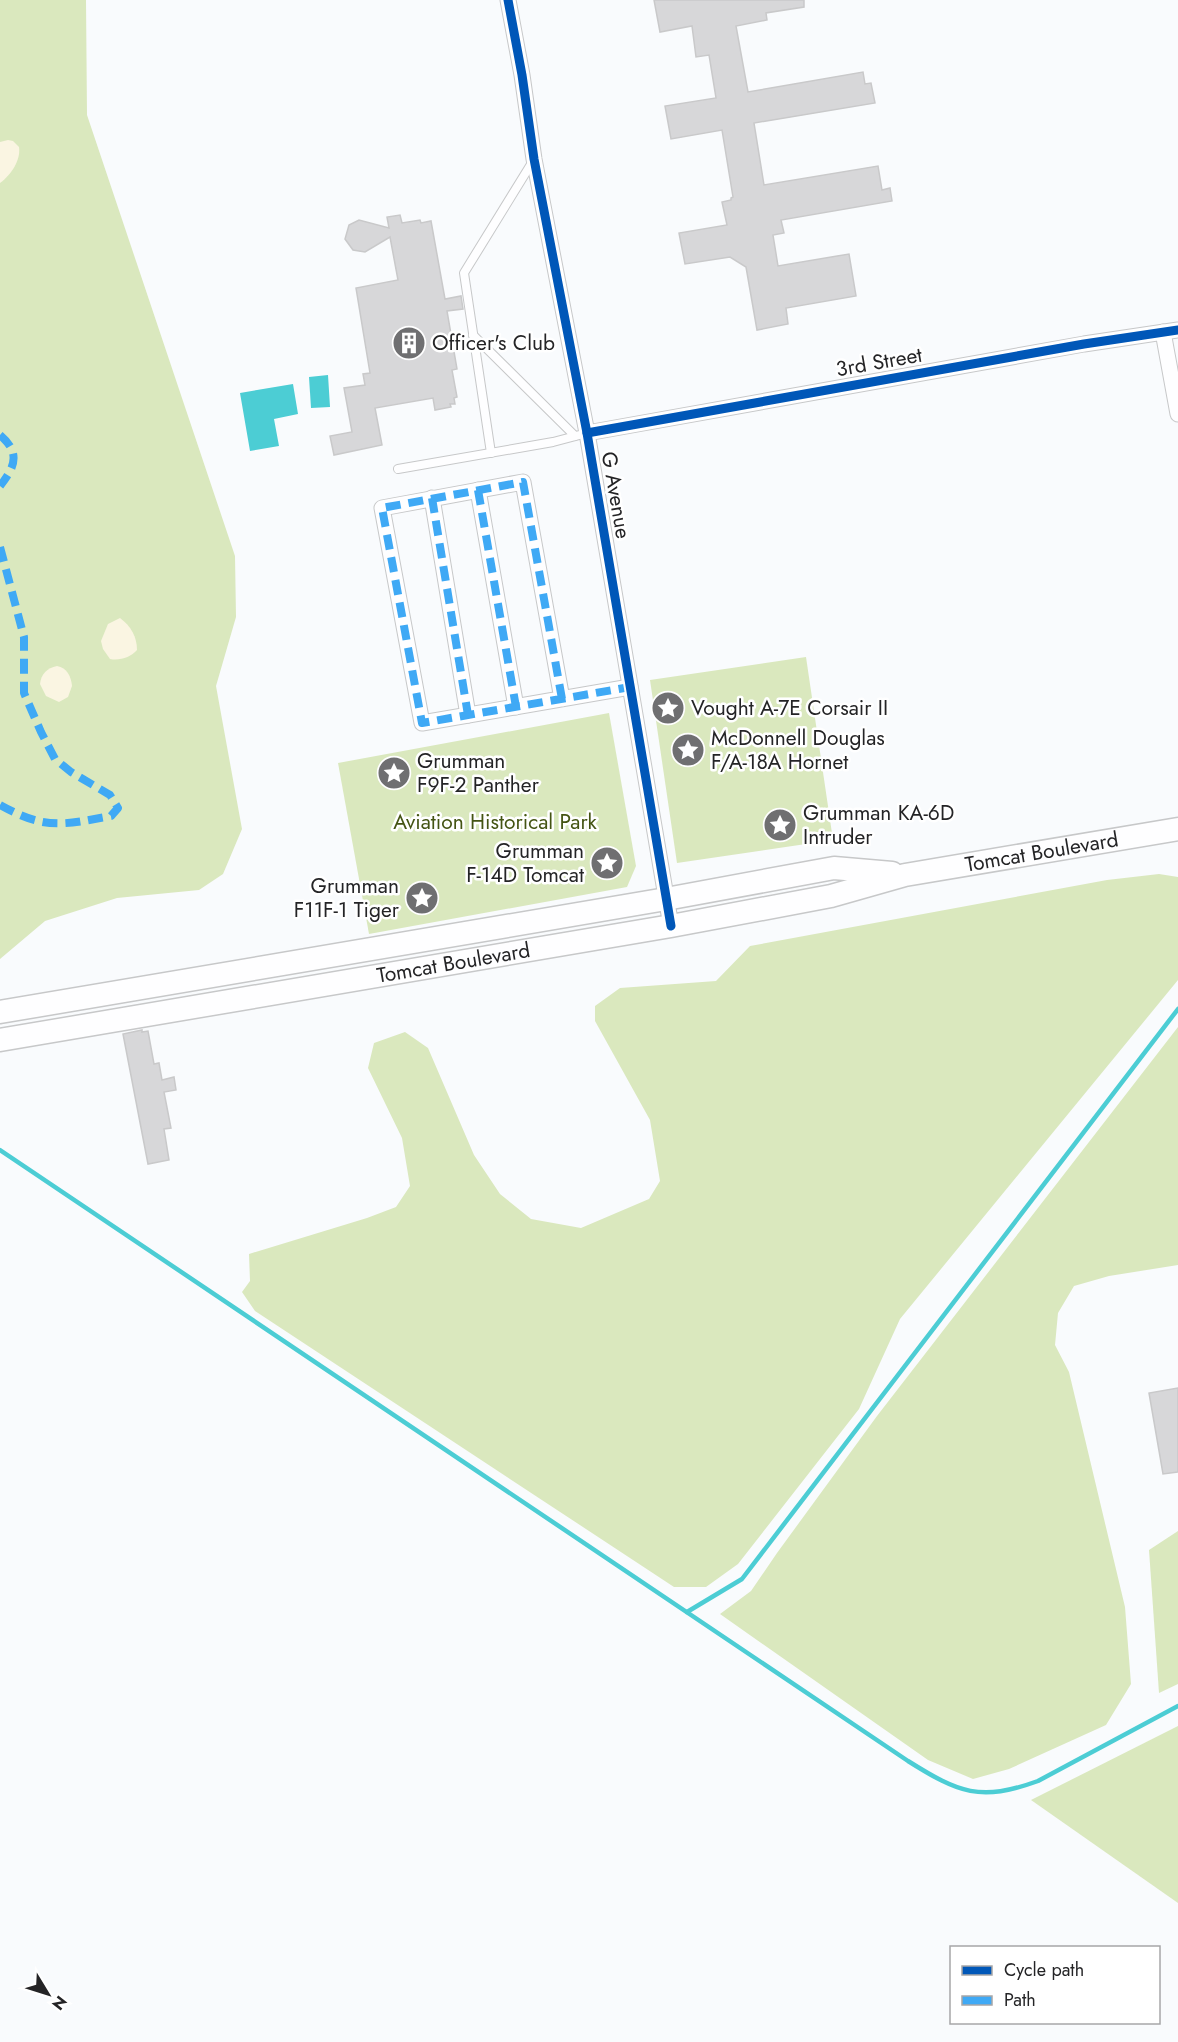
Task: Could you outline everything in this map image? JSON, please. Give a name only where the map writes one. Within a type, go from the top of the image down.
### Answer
[{"type":"main road","name":"Tomcat Boulevard","points":[[0,1040],[671,926],[831,896],[905,874],[1178,829]]},
{"type":"main road","name":"Tomcat Boulevard","points":[[0,1012],[834,868],[905,874]]},
{"type":"street","name":"G Avenue","points":[[508,0],[581,435],[630,687],[671,926]]},
{"type":"street","name":"3rd Street","points":[[581,435],[1084,344],[1171,331]]},
{"type":"street","points":[[1171,331],[1178,414]]},
{"type":"street","points":[[562,699],[523,482],[382,508],[422,723],[516,707],[562,699],[630,687]]},
{"type":"street","points":[[478,490],[516,707]]},
{"type":"street","points":[[432,498],[468,715]]},
{"type":"lane","points":[[491,453],[464,273],[534,159]]},
{"type":"lane","points":[[473,335],[581,435]]},
{"type":"lane","points":[[398,469],[581,435]]},
{"type":"green space","points":[[0,0],[86,0],[87,115],[235,556],[236,617],[216,686],[242,829],[223,874],[199,890],[117,898],[45,921],[0,959]]},
{"type":"green space","points":[[806,657],[833,840],[677,863],[650,680]]},
{"type":"green space","name":"Aviation Historical Park","points":[[609,713],[636,866],[627,887],[369,934],[338,763]]},
{"type":"green space","points":[[1159,874],[1178,877],[1178,980],[900,1319],[859,1409],[738,1564],[706,1587],[674,1587],[255,1311],[242,1292],[250,1281],[249,1254],[396,1207],[410,1186],[402,1138],[368,1068],[374,1043],[405,1032],[428,1048],[474,1155],[500,1194],[531,1219],[581,1228],[649,1199],[660,1181],[650,1120],[595,1021],[595,1006],[620,988],[716,981],[750,946],[1107,880]]},
{"type":"green space","points":[[1178,1027],[1178,1265],[1109,1276],[1074,1286],[1058,1313],[1055,1345],[1069,1372],[1125,1607],[1131,1684],[1106,1725],[1009,1769],[973,1779],[928,1760],[720,1614],[751,1591],[877,1416]]},
{"type":"green space","points":[[1178,1531],[1178,1684],[1159,1693],[1149,1550]]},
{"type":"green space","points":[[1178,1726],[1178,1903],[1031,1800]]},
{"type":"sand","points":[[13,141],[19,147],[19,152],[17,162],[11,172],[0,183],[0,142]]},
{"type":"sand","points":[[120,618],[133,632],[137,650],[125,658],[110,659],[101,641],[108,624]]},
{"type":"sand","points":[[57,666],[68,673],[72,686],[68,697],[59,702],[46,696],[40,684],[45,672]]},
{"type":"water","points":[[328,375],[330,407],[311,408],[309,377]]},
{"type":"water","points":[[293,384],[298,414],[274,419],[279,446],[250,451],[240,393]]},
{"type":"building","points":[[654,0],[804,0],[804,7],[766,13],[767,20],[736,26],[748,92],[863,72],[865,84],[871,83],[875,103],[754,123],[764,185],[878,166],[882,190],[890,188],[892,201],[781,220],[784,233],[773,235],[778,266],[849,254],[856,296],[786,308],[788,324],[757,330],[746,267],[730,257],[685,264],[679,233],[727,225],[722,202],[731,200],[733,197],[722,130],[671,139],[665,106],[716,98],[709,55],[696,57],[692,26],[660,32]]},
{"type":"building","name":"Officer's Club","points":[[400,215],[402,223],[431,221],[445,299],[461,296],[463,309],[447,311],[457,369],[452,370],[457,397],[454,398],[455,404],[450,404],[451,407],[435,410],[433,398],[375,408],[382,445],[334,455],[330,436],[352,432],[344,388],[365,385],[363,374],[370,373],[356,288],[398,280],[390,237],[365,252],[353,250],[345,239],[349,225],[359,220],[389,228],[387,217]]},
{"type":"building","points":[[142,1030],[142,1032],[148,1031],[154,1064],[159,1063],[162,1080],[174,1077],[176,1090],[164,1092],[171,1128],[164,1129],[169,1160],[148,1164],[123,1034]]},
{"type":"building","points":[[1178,1388],[1178,1472],[1163,1474],[1149,1393]]},
{"type":"waterway","points":[[687,1612],[742,1579],[1178,1009]]},
{"type":"waterway","points":[[0,1150],[908,1761],[942,1781],[970,1791],[985,1792],[1000,1791],[1038,1781],[1178,1706]]},
{"type":"marked path","points":[[0,435],[11,448],[14,460],[0,486]]},
{"type":"marked path","points":[[562,699],[523,482],[382,508],[422,723],[500,710],[630,687]]},
{"type":"marked path","points":[[478,490],[516,707]]},
{"type":"marked path","points":[[432,498],[468,715]]},
{"type":"marked path","points":[[0,547],[24,637],[24,693],[41,732],[55,759],[71,772],[110,795],[118,808],[111,816],[79,822],[54,823],[29,819],[0,805]]},
{"type":"cycle path","points":[[508,0],[534,159],[587,433],[671,926]]},
{"type":"cycle path","points":[[587,433],[1084,344],[1178,330]]},
{"type":"place","name":"Officer's Club","points":[[409,343]]},
{"type":"place","name":"Vought A-7E Corsair II","points":[[668,708]]},
{"type":"place","name":"McDonnell Douglas F/A-18A Hornet","points":[[688,750]]},
{"type":"place","name":"Grumman F9F-2 Panther","points":[[394,773]]},
{"type":"place","name":"Grumman KA-6D Intruder","points":[[780,825]]},
{"type":"place","name":"Grumman F-14D Tomcat","points":[[607,863]]},
{"type":"place","name":"Grumman F11F-1 Tiger","points":[[422,898]]}]
